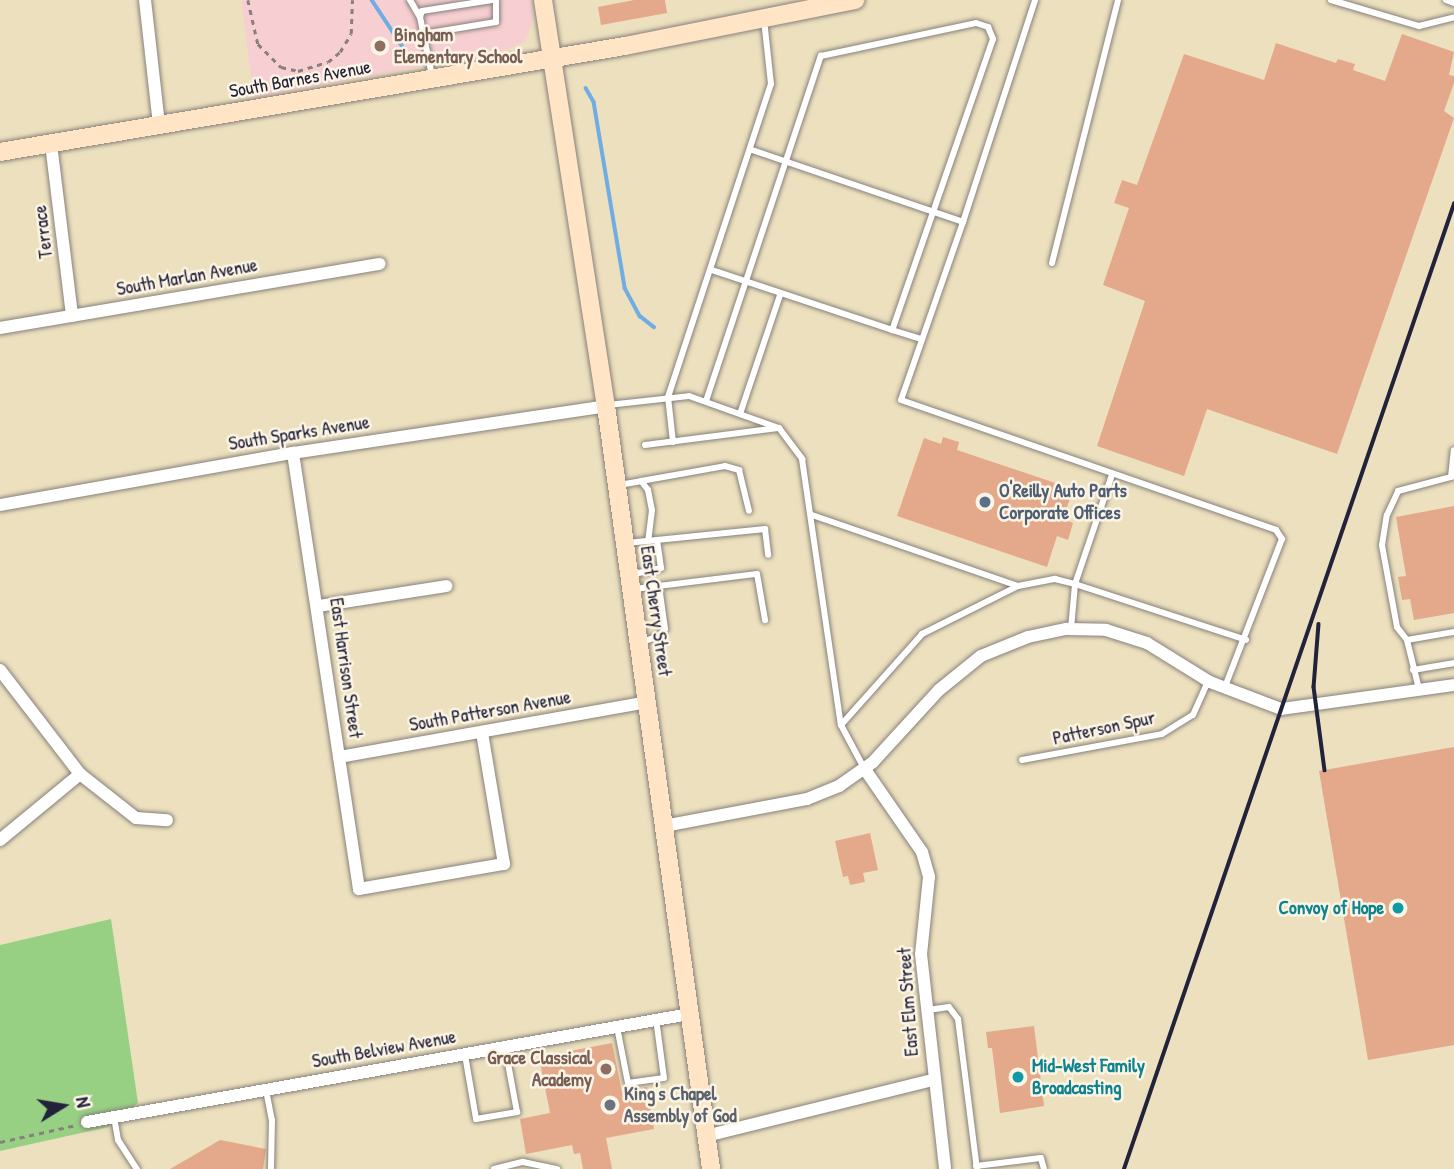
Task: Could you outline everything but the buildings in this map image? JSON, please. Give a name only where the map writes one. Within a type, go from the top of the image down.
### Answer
[{"type":"street","points":[[145,0],[159,125]]},
{"type":"street","name":"East Cherry Street","points":[[543,0],[606,405],[711,1169]]},
{"type":"street","name":"East Cherry Street","points":[[554,59],[555,0]]},
{"type":"street","name":"South Barnes Avenue","points":[[0,152],[554,59],[832,2],[855,0]]},
{"type":"street","name":"Terrace","points":[[51,144],[72,316]]},
{"type":"street","name":"South Marlan Avenue","points":[[0,328],[380,264]]},
{"type":"street","name":"South Sparks Avenue","points":[[0,505],[293,453],[606,405]]},
{"type":"street","name":"East Harrison Street","points":[[293,453],[319,606],[359,889],[504,864],[482,733]]},
{"type":"street","points":[[319,606],[446,586]]},
{"type":"street","points":[[664,826],[807,799],[839,786],[864,768],[939,690],[981,656],[1028,637],[1071,629],[1106,629],[1147,643],[1208,682],[1281,709],[1454,685]]},
{"type":"street","points":[[0,670],[80,774],[136,818],[167,820]]},
{"type":"street","name":"South Patterson Avenue","points":[[339,757],[648,702]]},
{"type":"street","name":"East Elm Street","points":[[864,768],[922,852],[929,877],[921,954],[945,1169]]},
{"type":"street","points":[[0,840],[80,774]]},
{"type":"street","name":"South Belview Avenue","points":[[87,1122],[266,1090],[466,1061],[505,1047],[689,1013]]},
{"type":"street","points":[[706,1136],[933,1080]]},
{"type":"lane","points":[[410,0],[420,17],[432,79]]},
{"type":"lane","points":[[420,17],[428,8],[494,0],[496,22],[423,34]]},
{"type":"lane","points":[[1035,0],[963,222],[901,400],[1276,530],[1282,539],[1246,640],[1224,689]]},
{"type":"lane","points":[[1052,263],[1118,0]]},
{"type":"lane","points":[[1331,0],[1419,26],[1454,17]]},
{"type":"lane","points":[[1446,0],[1454,3]]},
{"type":"lane","points":[[673,442],[668,397],[752,150],[771,84],[764,17]]},
{"type":"lane","points":[[706,401],[821,56],[976,23],[988,27],[993,39],[892,330]]},
{"type":"lane","points":[[752,150],[963,222]]},
{"type":"lane","points":[[712,270],[780,295],[921,339]]},
{"type":"lane","points":[[740,411],[780,295]]},
{"type":"lane","points":[[606,405],[668,397],[706,401],[740,411],[779,428],[802,459],[841,725],[864,768]]},
{"type":"lane","points":[[645,445],[779,428]]},
{"type":"lane","points":[[1419,691],[1407,640],[1397,626],[1382,557],[1387,515],[1398,491],[1451,477],[1454,450]]},
{"type":"lane","points":[[617,486],[725,466],[738,470],[749,512]]},
{"type":"lane","points":[[1071,629],[1076,584],[1112,475]]},
{"type":"lane","points":[[641,481],[652,510],[648,541]]},
{"type":"lane","points":[[812,515],[1018,586]]},
{"type":"lane","points":[[625,543],[765,528],[768,555]]},
{"type":"lane","points":[[631,582],[661,568],[657,540]]},
{"type":"lane","points":[[631,582],[659,586],[757,574],[765,620]]},
{"type":"lane","points":[[841,725],[922,634],[1018,586],[1055,579],[1246,640]]},
{"type":"lane","points":[[639,643],[659,636],[665,629],[659,586]]},
{"type":"lane","points":[[1407,640],[1454,632]]},
{"type":"lane","points":[[1413,670],[1454,663]]},
{"type":"lane","name":"Patterson Spur","points":[[1022,760],[1162,734],[1193,715],[1208,682]]},
{"type":"lane","points":[[926,1010],[950,1007],[958,1019],[976,1167],[1041,1158],[1044,1169]]},
{"type":"lane","points":[[617,1027],[628,1083],[664,1078],[656,1019]]},
{"type":"lane","points":[[466,1061],[476,1119],[517,1112],[505,1047]]},
{"type":"lane","points":[[266,1090],[271,1167]]},
{"type":"lane","points":[[114,1117],[118,1140],[135,1168]]},
{"type":"lane","points":[[494,1169],[523,1162],[557,1169]]},
{"type":"path","points":[[248,0],[258,44],[281,67],[299,71],[328,62],[340,52],[351,34],[352,0]]},
{"type":"path","points":[[0,1142],[87,1122]]},
{"type":"shaded area","name":"Bingham Elementary School","points":[[241,0],[532,0],[534,16],[525,42],[503,51],[254,98]]},
{"type":"green space","points":[[111,919],[138,1103],[108,1127],[0,1151],[0,945]]},
{"type":"waterway","points":[[372,0],[405,50]]},
{"type":"waterway","points":[[586,88],[594,102],[625,288],[640,316],[654,327]]},
{"type":"railway","points":[[1124,1169],[1454,204]]},
{"type":"railway","points":[[1319,624],[1314,687],[1325,770]]},
{"type":"place","name":"Bingham Elementary School","points":[[380,46]]},
{"type":"place","name":"O'Reilly Auto Parts Corporate Offices","points":[[985,502]]},
{"type":"place","name":"Convoy of Hope","points":[[1398,908]]},
{"type":"place","name":"Grace Classical Academy","points":[[606,1069]]},
{"type":"place","name":"Mid-West Family Broadcasting","points":[[1018,1077]]},
{"type":"place","name":"King's Chapel Assembly of God","points":[[610,1105]]}]
